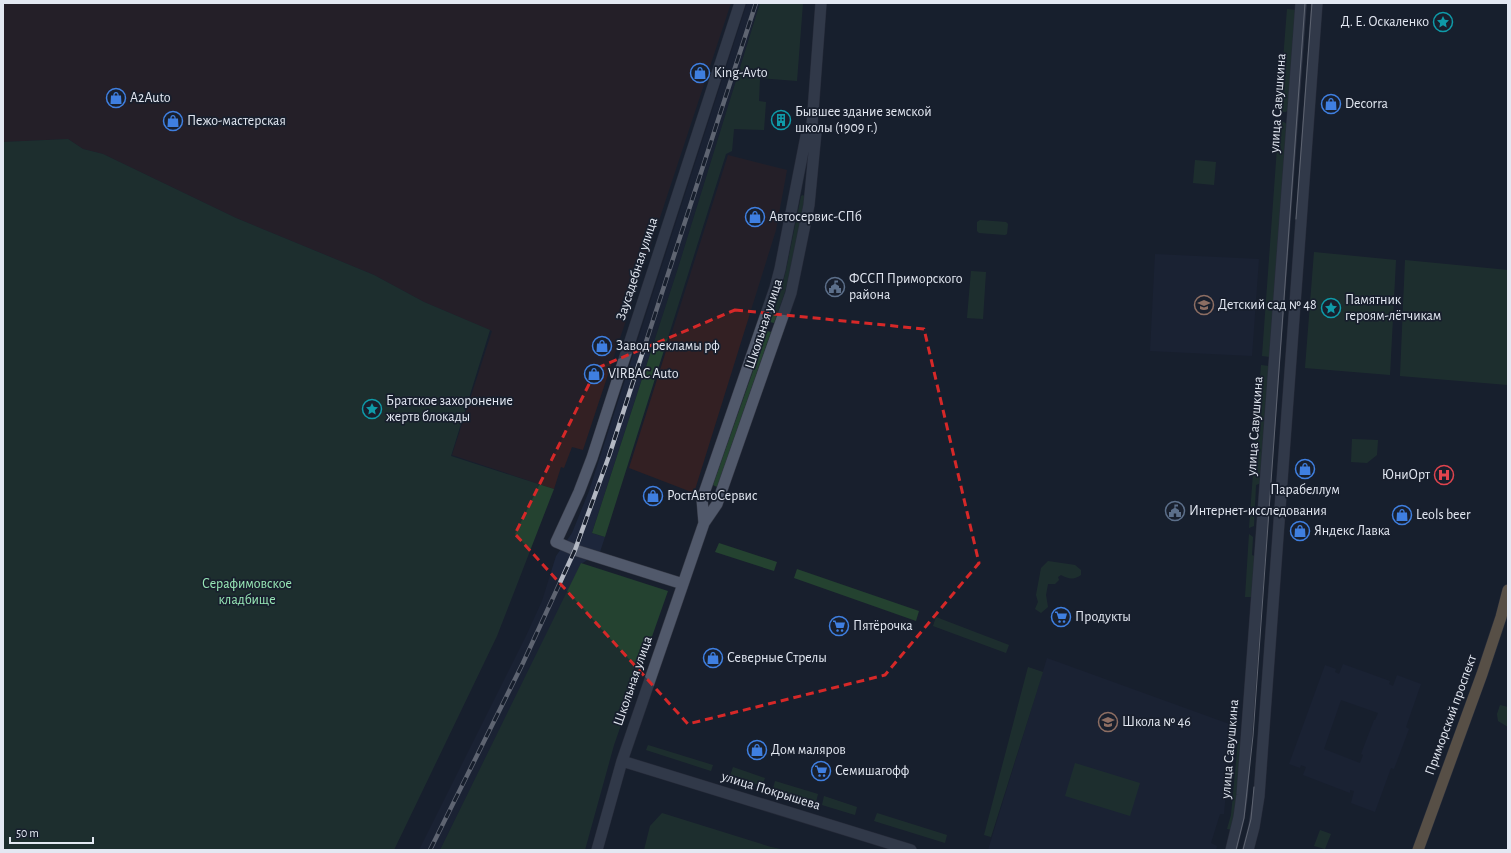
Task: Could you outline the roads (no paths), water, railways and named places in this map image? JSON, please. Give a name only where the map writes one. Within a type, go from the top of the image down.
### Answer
[{"type":"main road","name":"Приморский проспект","points":[[1418,850],[1482,674],[1508,590]]},
{"type":"street","name":"Заусадебная улица","points":[[683,584],[575,550],[556,542],[579,492],[592,458],[740,3]]},
{"type":"street","name":"Школьная улица","points":[[597,850],[622,761],[704,523],[717,504],[791,293],[809,205],[816,132],[812,125],[822,3]]},
{"type":"street","name":"улица Савушкина","points":[[1231,850],[1239,817],[1243,787],[1301,3]]},
{"type":"street","points":[[1248,850],[1259,796],[1317,3]]},
{"type":"street","name":"Школьная улица","points":[[704,523],[702,499],[775,288],[807,131],[812,125]]},
{"type":"street","name":"улица Покрышева","points":[[622,761],[911,850]]},
{"type":"tram line","points":[[1236,850],[1244,818],[1253,736],[1305,3]]},
{"type":"tram line","points":[[1296,219],[1312,3]]},
{"type":"tram line","points":[[1243,850],[1251,819],[1254,787]]},
{"type":"railway","points":[[430,850],[523,663],[575,550],[609,456],[756,3]]},
{"type":"place","name":"Д. Е. Оскаленко","points":[[1443,22]]},
{"type":"place","name":"King-Avto","points":[[700,73]]},
{"type":"place","name":"A2Auto","points":[[116,98]]},
{"type":"place","name":"Decorra","points":[[1331,104]]},
{"type":"place","name":"Бывшее здание земской школы (1909 г.)","points":[[781,120]]},
{"type":"place","name":"Пежо-мастерская","points":[[173,121]]},
{"type":"place","name":"Автосервис-СПб","points":[[755,217]]},
{"type":"place","name":"ФССП Приморского района","points":[[835,287]]},
{"type":"place","name":"Детский сад № 48","points":[[1204,305]]},
{"type":"place","name":"Памятник героям-лётчикам","points":[[1331,308]]},
{"type":"place","name":"Завод рекламы рф","points":[[602,346]]},
{"type":"place","name":"VIRBAC Auto","points":[[594,374]]},
{"type":"place","name":"Братское захоронение жертв блокады","points":[[372,409]]},
{"type":"place","name":"Парабеллум","points":[[1305,469]]},
{"type":"place","name":"ЮниОрт","points":[[1444,475]]},
{"type":"place","name":"РостАвтоСервис","points":[[653,496]]},
{"type":"place","name":"Интернет-исследования","points":[[1175,511]]},
{"type":"place","name":"Leols beer","points":[[1402,515]]},
{"type":"place","name":"Яндекс Лавка","points":[[1300,531]]},
{"type":"place","name":"Продукты","points":[[1061,617]]},
{"type":"place","name":"Пятёрочка","points":[[839,626]]},
{"type":"place","name":"Северные Стрелы","points":[[713,658]]},
{"type":"place","name":"Школа № 46","points":[[1108,722]]},
{"type":"place","name":"Дом маляров","points":[[757,750]]},
{"type":"place","name":"Семишагофф","points":[[821,771]]},
{"type":"park label","name":"Серафимовское кладбище","points":[[247,592]]}]
